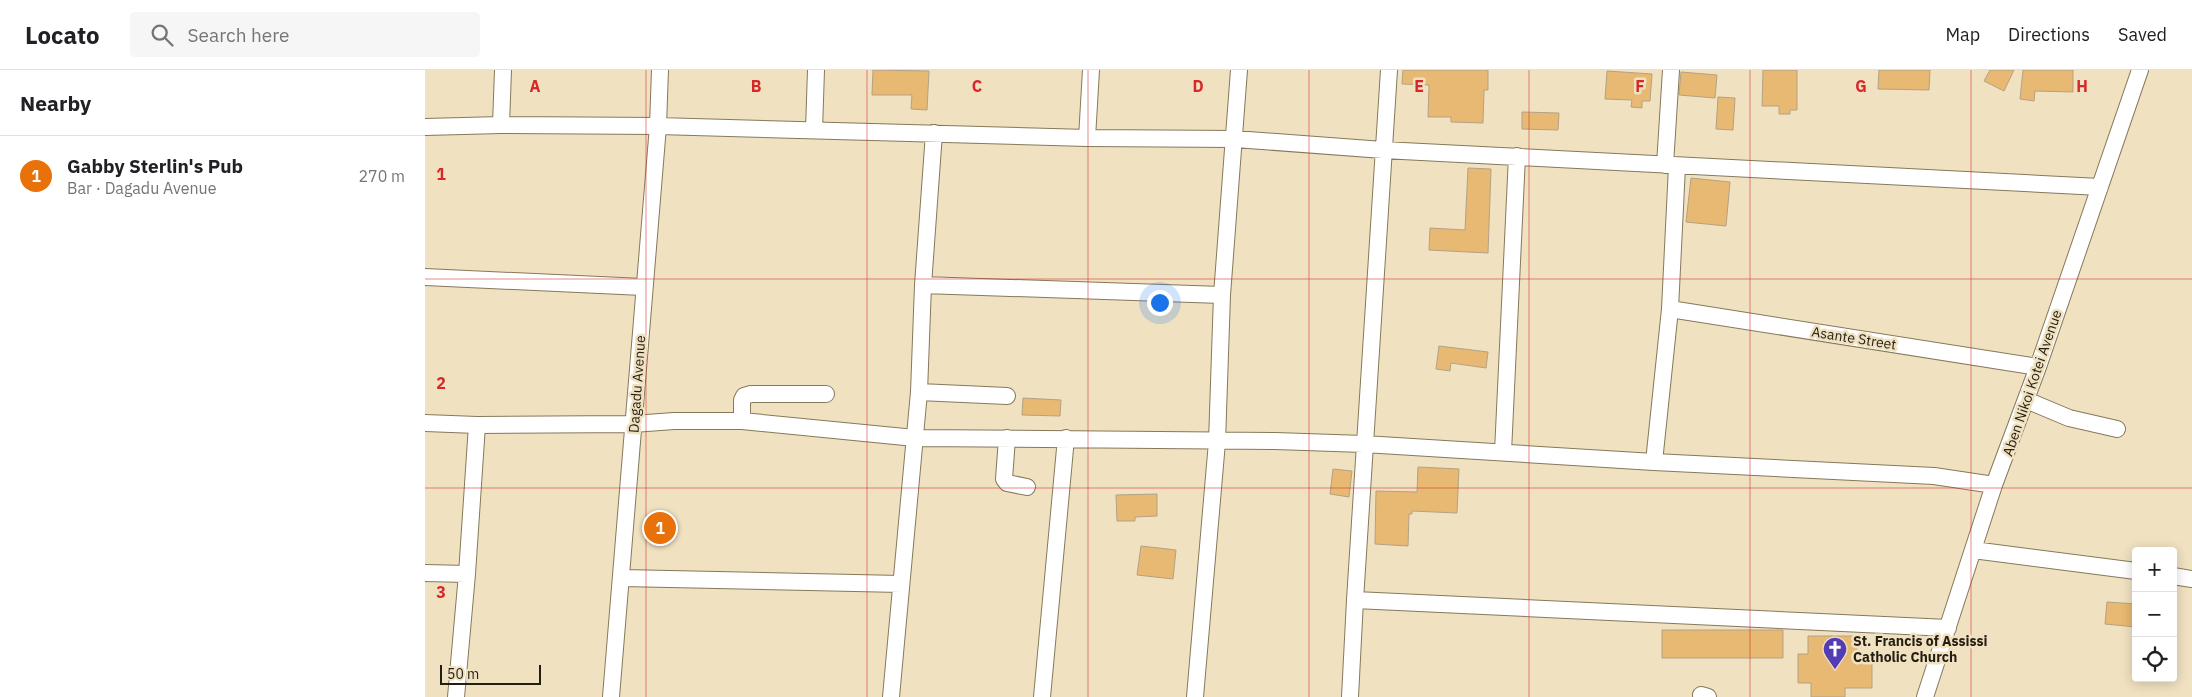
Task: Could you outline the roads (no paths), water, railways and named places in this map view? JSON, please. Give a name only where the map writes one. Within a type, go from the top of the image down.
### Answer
[{"type":"street","points":[[501,125],[503,70]]},
{"type":"street","name":"Dagadu Avenue","points":[[611,697],[622,578],[643,287],[658,126],[660,70]]},
{"type":"street","points":[[814,130],[816,70]]},
{"type":"street","points":[[1087,138],[1091,70]]},
{"type":"street","points":[[1195,697],[1217,442],[1226,219],[1235,139],[1239,70]]},
{"type":"street","points":[[1350,697],[1364,444],[1389,70]]},
{"type":"street","points":[[1654,462],[1670,309],[1671,70]]},
{"type":"street","name":"Aben Nikoi Kotei Avenue","points":[[1925,697],[1994,485],[2027,400],[2138,71]]},
{"type":"street","points":[[425,128],[501,125],[658,126],[1087,138],[1235,139],[1383,150],[2099,187]]},
{"type":"street","points":[[891,697],[919,392],[923,284],[934,133]]},
{"type":"street","points":[[1503,452],[1517,156]]},
{"type":"street","points":[[425,277],[643,287]]},
{"type":"street","points":[[923,284],[1222,295]]},
{"type":"street","name":"Asante Street","points":[[1670,309],[2038,367]]},
{"type":"street","points":[[919,392],[1007,396]]},
{"type":"street","points":[[742,420],[742,400],[744,396],[751,394],[826,394]]},
{"type":"street","points":[[2027,400],[2069,418],[2117,429]]},
{"type":"street","points":[[425,423],[477,425],[633,424],[674,420],[742,420],[915,438],[1066,438],[1364,444],[1654,462],[1933,476],[1994,485]]},
{"type":"street","points":[[456,697],[477,425]]},
{"type":"street","points":[[1007,438],[1004,479],[1007,483],[1027,487]]},
{"type":"street","points":[[1042,697],[1066,438]]},
{"type":"street","points":[[1973,550],[2132,570]]},
{"type":"street","points":[[425,573],[467,574]]},
{"type":"street","points":[[2177,577],[2192,579]]},
{"type":"street","points":[[622,578],[901,584]]},
{"type":"street","points":[[1355,600],[1948,628]]},
{"type":"place","name":"Gabby Sterlin's Pub","points":[[660,528]]},
{"type":"place","name":"St. Francis of Assissi Catholic Church","points":[[1835,670]]}]
